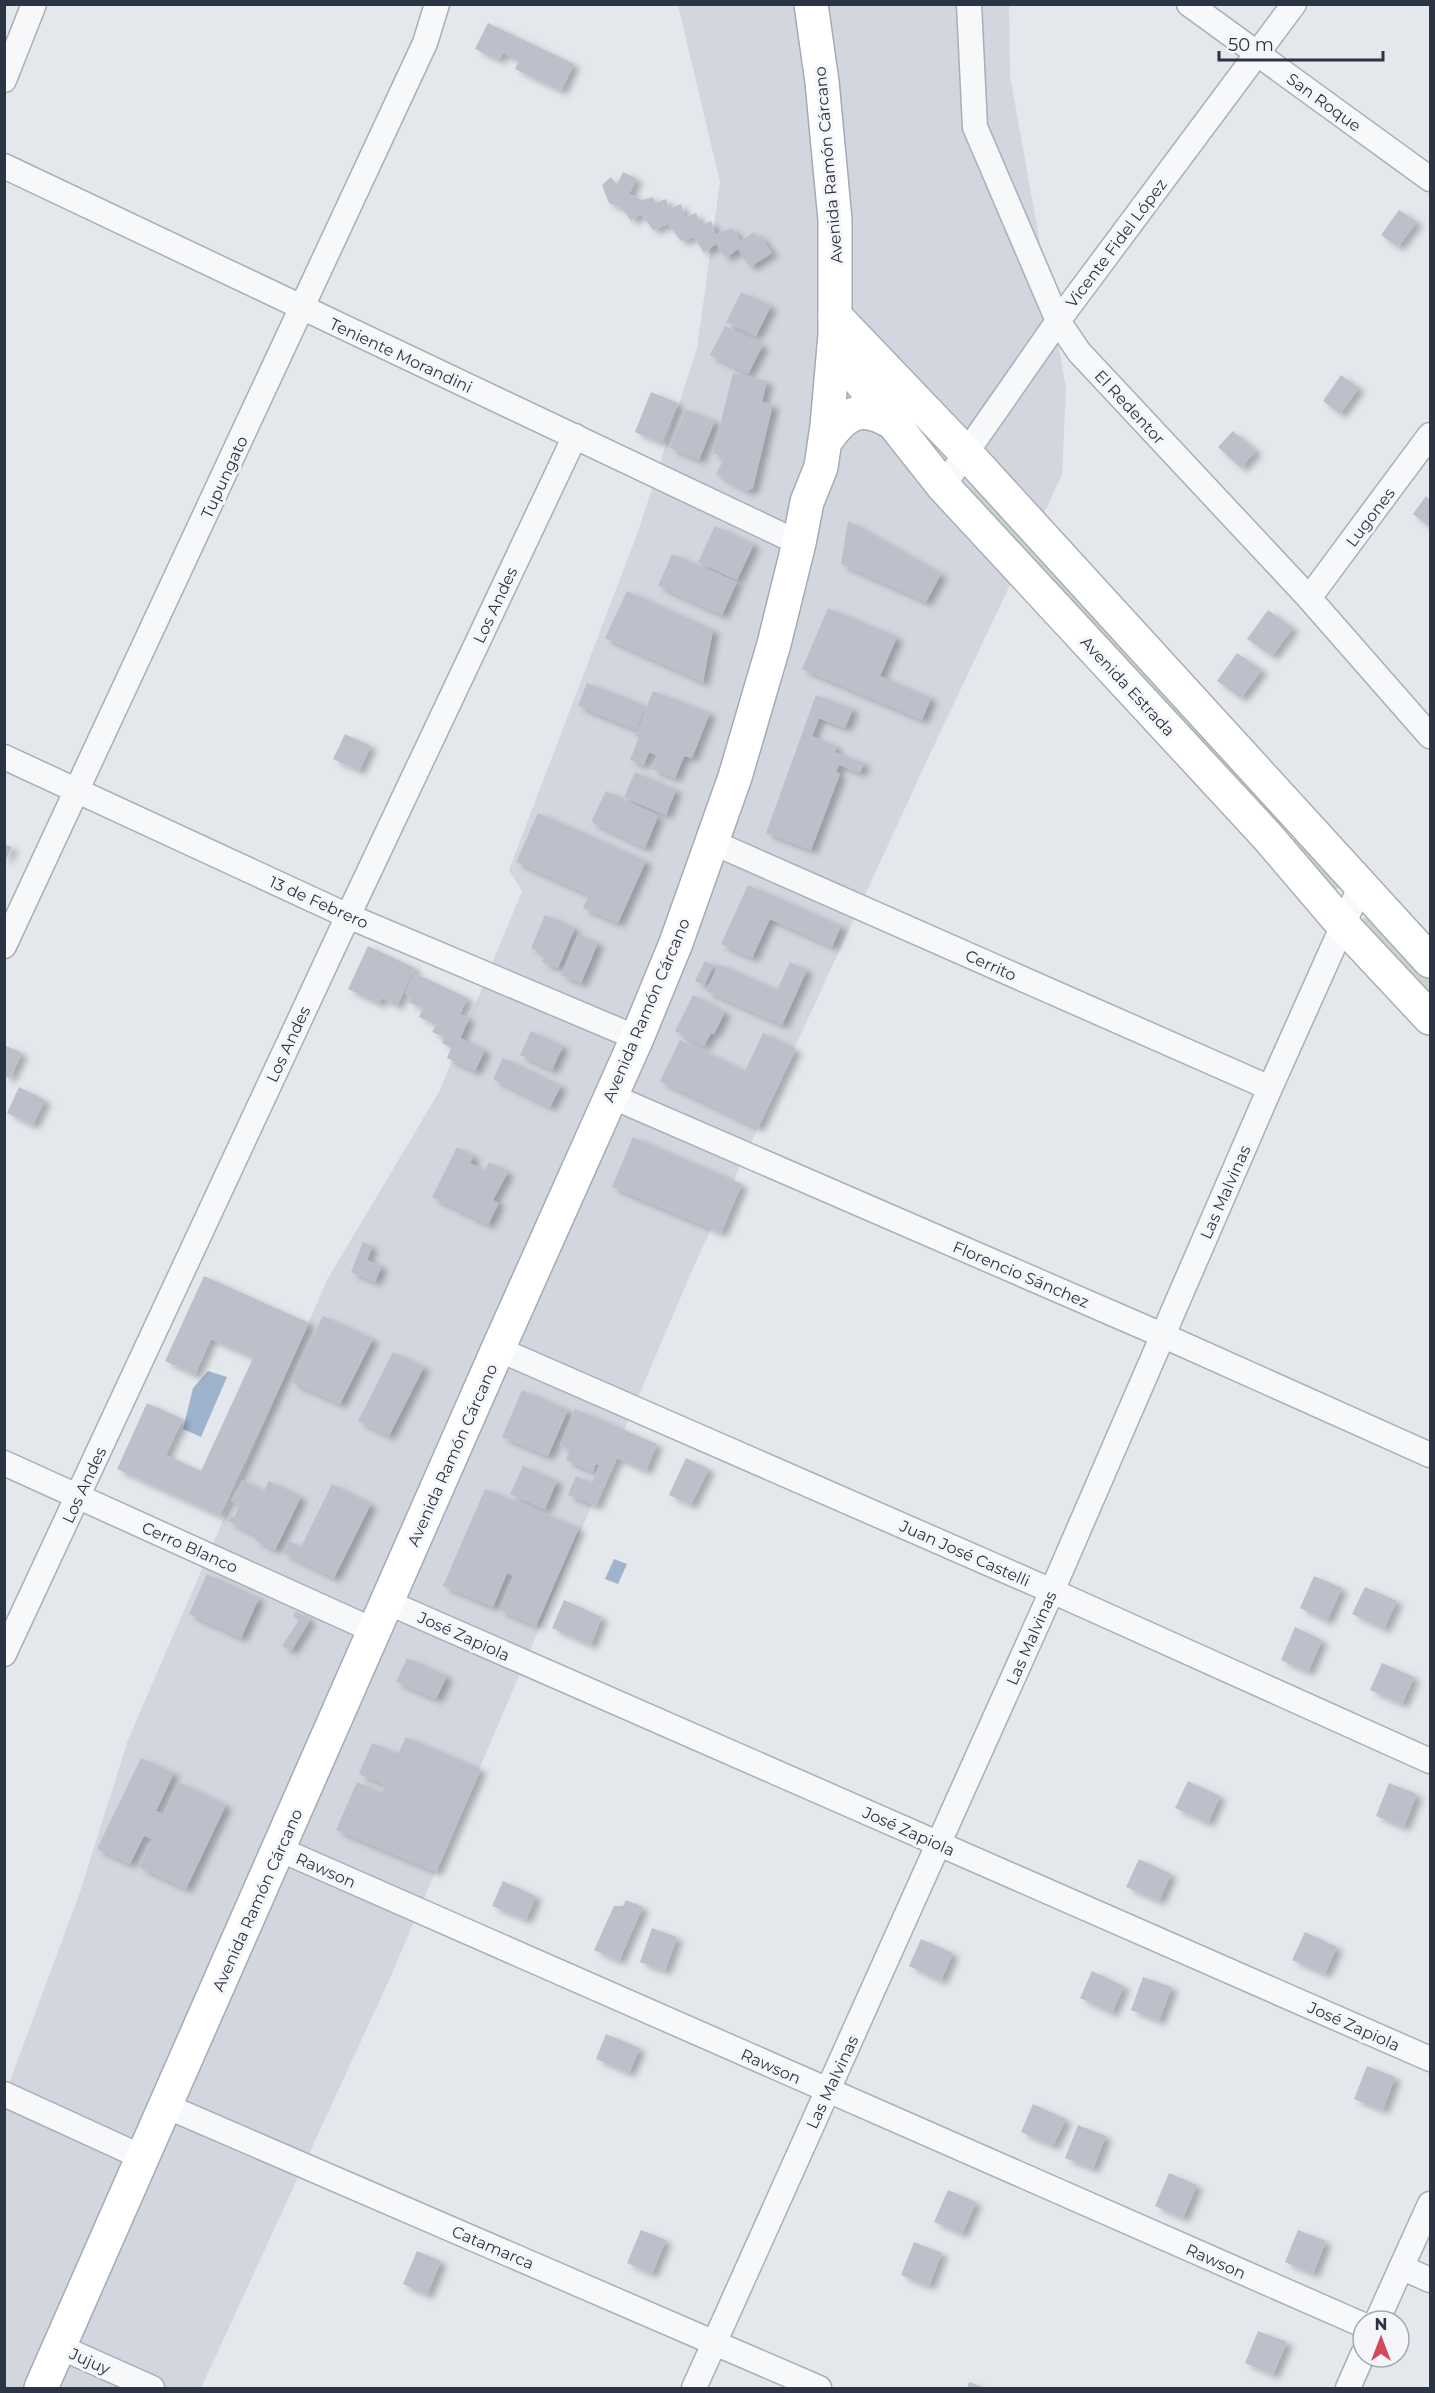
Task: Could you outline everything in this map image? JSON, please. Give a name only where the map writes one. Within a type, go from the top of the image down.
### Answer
[{"type":"main road","name":"Avenida Ramón Cárcano","points":[[790,4],[806,126],[813,226],[814,297],[802,465],[807,502]]},
{"type":"main road","name":"Avenida Ramón Cárcano","points":[[41,2388],[637,1038],[676,943],[735,777],[760,696],[799,543],[807,502],[821,467],[825,441],[834,348],[835,220],[822,82],[811,4]]},
{"type":"main road","points":[[813,226],[824,256],[824,329],[834,348]]},
{"type":"main road","points":[[835,316],[965,452],[1431,961]]},
{"type":"main road","name":"Avenida Estrada","points":[[834,348],[943,486],[1267,836],[1343,925],[1431,1018]]},
{"type":"main road","points":[[825,441],[842,419],[857,413],[874,413],[893,423]]},
{"type":"street","points":[[4,80],[34,4]]},
{"type":"street","name":"Tupungato","points":[[4,946],[425,43],[437,4]]},
{"type":"street","name":"El Redentor","points":[[969,4],[975,127],[1058,321],[1079,352],[1309,598],[1431,736]]},
{"type":"street","name":"San Roque","points":[[1189,4],[1431,179]]},
{"type":"street","name":"Vicente Fidel López","points":[[943,486],[1058,321],[1294,4]]},
{"type":"street","name":"Teniente Morandini","points":[[4,166],[799,543]]},
{"type":"street","name":"Lugones","points":[[1309,598],[1431,435]]},
{"type":"street","name":"Los Andes","points":[[4,1654],[575,436]]},
{"type":"street","name":"13 de Febrero","points":[[4,757],[348,916],[637,1038]]},
{"type":"street","points":[[1267,836],[1292,808]]},
{"type":"street","name":"Cerrito","points":[[712,842],[1270,1088]]},
{"type":"street","name":"Las Malvinas","points":[[694,2388],[1052,1591],[1270,1088],[1361,885]]},
{"type":"street","name":"Florencio Sánchez","points":[[611,1096],[1162,1335],[1431,1455]]},
{"type":"street","name":"Juan José Castelli","points":[[498,1349],[1052,1591],[1431,1761]]},
{"type":"street","name":"Cerro Blanco","points":[[4,1464],[79,1497],[381,1616]]},
{"type":"street","name":"José Zapiola","points":[[381,1616],[939,1845],[1431,2059]]},
{"type":"street","name":"Rawson","points":[[279,1849],[1351,2320]]},
{"type":"street","points":[[4,2094],[144,2158]]},
{"type":"street","name":"Catamarca","points":[[166,2106],[819,2388]]},
{"type":"street","points":[[1383,2309],[1431,2204]]},
{"type":"street","points":[[1403,2268],[1431,2280]]},
{"type":"street","name":"Jujuy","points":[[60,2347],[152,2388]]},
{"type":"street","points":[[1348,2388],[1356,2369]]},
{"type":"shaded area","points":[[678,5],[1009,5],[1010,76],[1066,388],[1062,475],[930,754],[694,1266],[390,1978],[201,2388],[5,2388],[4,2097],[79,1895],[128,1740],[327,1280],[439,1092],[522,891],[509,870],[639,529],[697,348],[720,182]]},
{"type":"green space","points":[[976,487],[1273,812],[1267,814],[968,490]]},
{"type":"green space","points":[[1297,837],[1340,886],[1335,891],[1291,842]]},
{"type":"green space","points":[[1367,916],[1373,918],[1430,978],[1430,1005],[1360,921]]},
{"type":"water","points":[[208,1371],[227,1377],[201,1437],[183,1429],[193,1388]]},
{"type":"water","points":[[614,1559],[627,1564],[618,1584],[605,1579]]},
{"type":"building","points":[[488,23],[574,64],[561,91],[515,69],[519,61],[503,53],[499,60],[475,49]]},
{"type":"building","points":[[623,172],[637,179],[629,194],[642,200],[653,197],[656,203],[666,199],[669,209],[681,204],[685,217],[696,213],[701,225],[711,221],[716,234],[732,228],[741,241],[754,232],[759,238],[761,237],[772,253],[750,267],[738,249],[726,258],[716,244],[704,253],[694,237],[681,241],[668,224],[653,230],[641,214],[631,221],[623,209],[609,203],[602,185],[611,177],[617,185]]},
{"type":"building","points":[[1399,210],[1417,222],[1398,247],[1381,235]]},
{"type":"building","points":[[741,292],[771,306],[756,336],[726,322]]},
{"type":"building","points":[[725,326],[763,345],[748,374],[710,355]]},
{"type":"building","points":[[733,373],[767,381],[762,402],[773,404],[753,488],[747,491],[716,474],[724,459],[713,453]]},
{"type":"building","points":[[1341,375],[1359,388],[1340,414],[1323,401]]},
{"type":"building","points":[[651,392],[678,403],[662,443],[635,432]]},
{"type":"building","points":[[686,409],[715,421],[699,460],[670,448]]},
{"type":"building","points":[[1233,431],[1256,451],[1241,468],[1218,447]]},
{"type":"building","points":[[1426,496],[1430,500],[1430,527],[1413,514]]},
{"type":"building","points":[[848,521],[941,574],[926,602],[841,564]]},
{"type":"building","points":[[715,526],[754,544],[737,580],[698,562]]},
{"type":"building","points":[[672,554],[737,582],[722,615],[658,586]]},
{"type":"building","points":[[627,591],[713,630],[703,682],[605,638]]},
{"type":"building","points":[[828,608],[897,637],[880,676],[931,698],[922,720],[802,669]]},
{"type":"building","points":[[1268,610],[1293,628],[1272,656],[1247,639]]},
{"type":"building","points":[[1237,653],[1262,670],[1241,698],[1217,681]]},
{"type":"building","points":[[587,683],[646,706],[636,730],[578,706]]},
{"type":"building","points":[[653,691],[710,713],[692,758],[684,756],[675,778],[652,769],[657,756],[649,752],[644,765],[630,760],[639,737],[635,736]]},
{"type":"building","points":[[816,695],[853,709],[845,728],[819,718],[812,736],[836,746],[835,752],[864,763],[860,773],[839,765],[836,772],[840,774],[811,850],[766,833]]},
{"type":"building","points":[[345,734],[371,746],[359,771],[333,759]]},
{"type":"building","points":[[635,772],[676,790],[666,815],[624,797]]},
{"type":"building","points":[[606,791],[658,816],[645,848],[591,822]]},
{"type":"building","points":[[538,813],[646,861],[618,923],[583,908],[589,895],[516,862]]},
{"type":"building","points":[[4,844],[12,847],[4,863]]},
{"type":"building","points":[[748,885],[841,926],[832,947],[770,919],[752,958],[721,944]]},
{"type":"building","points":[[545,915],[575,928],[558,968],[542,962],[545,955],[531,948]]},
{"type":"building","points":[[578,934],[598,943],[581,983],[561,975]]},
{"type":"building","points":[[368,946],[415,968],[397,1006],[382,998],[379,1004],[348,989]]},
{"type":"building","points":[[705,961],[714,965],[704,985],[695,981]]},
{"type":"building","points":[[790,962],[807,970],[782,1025],[706,991],[719,964],[777,990]]},
{"type":"building","points":[[414,973],[468,998],[460,1014],[469,1018],[460,1038],[485,1050],[475,1071],[447,1058],[451,1048],[442,1043],[444,1037],[432,1032],[436,1025],[419,1017],[423,1008],[408,1002],[411,997],[405,994]]},
{"type":"building","points":[[693,995],[725,1012],[714,1034],[711,1033],[704,1046],[675,1031]]},
{"type":"building","points":[[531,1031],[563,1046],[552,1070],[520,1055]]},
{"type":"building","points":[[763,1033],[796,1049],[758,1128],[660,1081],[680,1040],[745,1071]]},
{"type":"building","points":[[4,1045],[22,1053],[10,1078],[4,1076]]},
{"type":"building","points":[[503,1058],[561,1086],[550,1107],[493,1079]]},
{"type":"building","points":[[19,1087],[45,1100],[33,1125],[7,1113]]},
{"type":"building","points":[[633,1137],[742,1184],[721,1233],[612,1187]]},
{"type":"building","points":[[457,1147],[474,1156],[470,1163],[485,1171],[489,1162],[508,1172],[493,1200],[499,1203],[488,1225],[432,1197]]},
{"type":"building","points":[[363,1242],[372,1246],[367,1260],[382,1266],[375,1282],[351,1272]]},
{"type":"building","points":[[204,1276],[309,1323],[220,1516],[117,1469],[147,1403],[183,1419],[166,1455],[201,1471],[253,1358],[211,1339],[195,1375],[165,1361]]},
{"type":"building","points":[[323,1316],[373,1339],[340,1404],[291,1382]]},
{"type":"building","points":[[393,1352],[424,1367],[389,1436],[358,1421]]},
{"type":"building","points":[[522,1390],[568,1410],[548,1456],[502,1437]]},
{"type":"building","points":[[575,1409],[657,1444],[646,1471],[617,1458],[596,1506],[568,1495],[576,1476],[592,1483],[599,1465],[596,1464],[593,1472],[566,1460],[570,1449],[560,1445]]},
{"type":"building","points":[[686,1458],[709,1469],[691,1505],[669,1495]]},
{"type":"building","points":[[523,1466],[557,1481],[545,1509],[510,1494]]},
{"type":"building","points":[[242,1480],[264,1491],[269,1481],[301,1497],[275,1550],[255,1540],[257,1536],[228,1521],[231,1516],[234,1517],[240,1505],[231,1501]]},
{"type":"building","points":[[332,1484],[371,1504],[334,1578],[283,1553],[289,1541],[301,1547]]},
{"type":"building","points":[[485,1489],[579,1528],[536,1626],[499,1610],[513,1576],[507,1573],[493,1607],[443,1586]]},
{"type":"building","points":[[207,1574],[259,1598],[241,1638],[189,1614]]},
{"type":"building","points":[[1314,1576],[1342,1588],[1327,1621],[1300,1608]]},
{"type":"building","points":[[1365,1587],[1397,1601],[1384,1629],[1352,1614]]},
{"type":"building","points":[[564,1600],[602,1617],[591,1645],[552,1628]]},
{"type":"building","points":[[296,1611],[310,1620],[291,1651],[282,1646],[299,1620],[293,1616]]},
{"type":"building","points":[[1295,1627],[1322,1640],[1308,1672],[1281,1660]]},
{"type":"building","points":[[407,1658],[447,1676],[436,1699],[396,1682]]},
{"type":"building","points":[[1382,1663],[1414,1677],[1402,1704],[1370,1690]]},
{"type":"building","points":[[406,1737],[481,1769],[436,1872],[336,1830],[357,1782],[382,1793],[385,1785],[359,1774],[372,1743],[398,1754]]},
{"type":"building","points":[[141,1758],[174,1773],[156,1811],[164,1814],[179,1782],[226,1805],[186,1889],[139,1867],[152,1839],[144,1836],[130,1864],[97,1849]]},
{"type":"building","points":[[1188,1781],[1220,1796],[1208,1823],[1175,1808]]},
{"type":"building","points":[[1389,1783],[1417,1794],[1404,1827],[1376,1816]]},
{"type":"building","points":[[1139,1859],[1171,1874],[1159,1901],[1126,1887]]},
{"type":"building","points":[[503,1881],[536,1896],[526,1920],[492,1906]]},
{"type":"building","points":[[626,1900],[643,1907],[619,1961],[594,1950],[614,1906],[623,1906]]},
{"type":"building","points":[[652,1928],[677,1937],[665,1971],[640,1962]]},
{"type":"building","points":[[1305,1932],[1337,1947],[1325,1974],[1292,1960]]},
{"type":"building","points":[[921,1939],[953,1953],[941,1981],[909,1966]]},
{"type":"building","points":[[1092,1971],[1124,1986],[1112,2013],[1080,1998]]},
{"type":"building","points":[[1143,1977],[1172,1987],[1159,2021],[1131,2010]]},
{"type":"building","points":[[606,2034],[640,2048],[629,2073],[596,2059]]},
{"type":"building","points":[[1367,2066],[1395,2077],[1383,2110],[1354,2099]]},
{"type":"building","points":[[1033,2104],[1066,2119],[1053,2146],[1021,2132]]},
{"type":"building","points":[[1078,2125],[1106,2136],[1093,2169],[1065,2158]]},
{"type":"building","points":[[1169,2173],[1197,2185],[1183,2218],[1155,2206]]},
{"type":"building","points":[[948,2190],[976,2202],[962,2234],[934,2222]]},
{"type":"building","points":[[641,2230],[666,2240],[652,2274],[627,2263]]},
{"type":"building","points":[[1298,2230],[1326,2241],[1313,2274],[1285,2262]]},
{"type":"building","points":[[914,2242],[942,2253],[929,2286],[901,2275]]},
{"type":"building","points":[[417,2251],[441,2261],[427,2295],[403,2284]]},
{"type":"building","points":[[1258,2331],[1287,2342],[1273,2375],[1245,2363]]},
{"type":"building","points":[[969,2382],[985,2388],[967,2388]]}]
